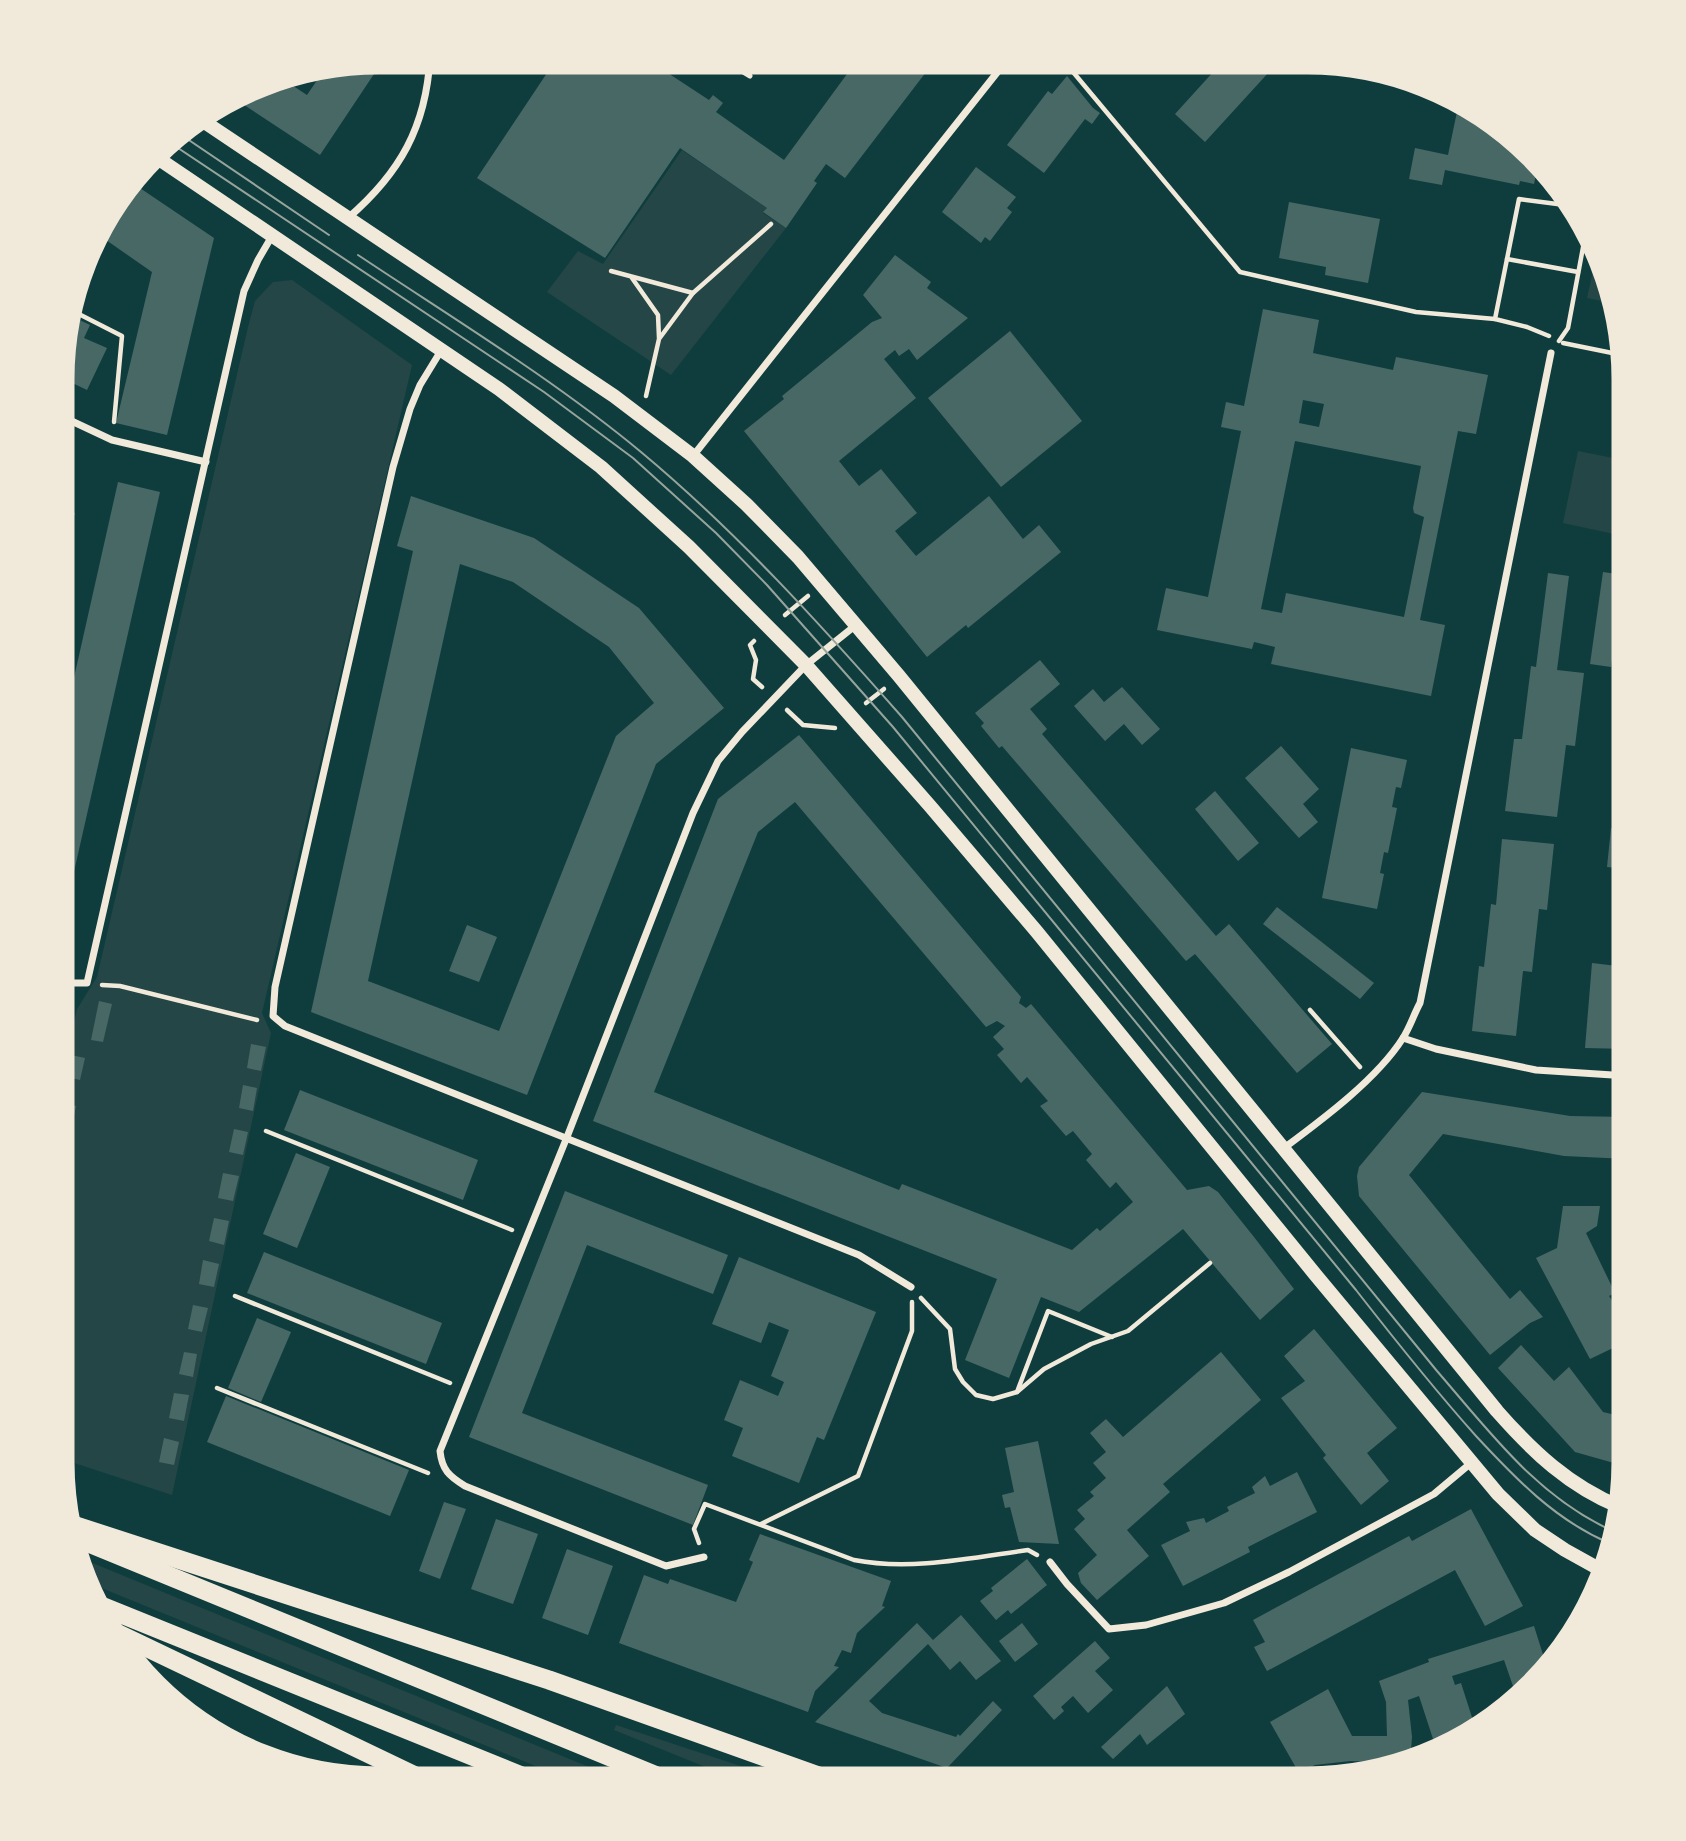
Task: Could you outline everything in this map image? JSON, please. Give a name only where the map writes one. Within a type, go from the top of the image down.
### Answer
[{"type":"highway","points":[[77,1528],[278,1590],[549,1680],[804,1771]]},
{"type":"highway","points":[[80,1540],[645,1771]]},
{"type":"highway","points":[[107,1608],[509,1771]]},
{"type":"highway","points":[[124,1637],[405,1771]]},
{"type":"main road","points":[[206,123],[641,415],[693,456],[768,526],[856,625],[1497,1412],[1527,1444],[1566,1478],[1613,1503]]},
{"type":"main road","points":[[161,161],[526,408],[624,487],[689,547],[806,665],[930,806],[1037,932],[1498,1494],[1535,1530],[1597,1568]]},
{"type":"street","points":[[348,218],[372,197],[404,154],[419,125],[429,70]]},
{"type":"street","points":[[693,456],[999,70]]},
{"type":"street","points":[[70,983],[87,984],[244,291],[273,235]]},
{"type":"street","points":[[442,349],[415,397],[393,467],[275,987],[272,1010],[275,1018],[285,1026],[859,1255],[911,1287]]},
{"type":"street","points":[[1283,1148],[1369,1078],[1403,1038],[1422,995],[1550,353]]},
{"type":"street","points":[[70,420],[112,440],[206,462]]},
{"type":"street","points":[[704,1557],[666,1566],[465,1486],[441,1467],[440,1451],[567,1137],[693,813],[718,761],[806,665],[856,625]]},
{"type":"street","points":[[1403,1038],[1436,1049],[1536,1070],[1616,1075]]},
{"type":"street","points":[[1050,1563],[1109,1629],[1146,1625],[1224,1603],[1289,1572],[1434,1494],[1471,1463]]},
{"type":"lane","points":[[740,70],[750,76]]},
{"type":"path","points":[[1071,70],[1240,272],[1416,312],[1495,319],[1539,330],[1558,342],[1614,353]]},
{"type":"path","points":[[1495,319],[1519,199],[1562,205]]},
{"type":"path","points":[[659,339],[693,293],[771,224]]},
{"type":"path","points":[[1558,342],[1568,328],[1584,242]]},
{"type":"path","points":[[1507,259],[1578,272]]},
{"type":"path","points":[[611,271],[693,293]]},
{"type":"path","points":[[631,277],[658,315],[659,339],[641,415]]},
{"type":"path","points":[[77,313],[122,336],[112,440]]},
{"type":"path","points":[[87,984],[120,986],[264,1022],[275,1018]]},
{"type":"path","points":[[1310,1010],[1369,1078]]},
{"type":"path","points":[[266,1131],[527,1236]]},
{"type":"path","points":[[911,1287],[950,1329],[955,1369],[963,1382],[976,1395],[993,1399],[1017,1392],[1044,1369],[1091,1344],[1128,1331],[1210,1263]]},
{"type":"path","points":[[761,1524],[858,1476],[912,1331],[911,1287]]},
{"type":"path","points":[[235,1296],[464,1388]]},
{"type":"path","points":[[1017,1392],[1048,1311],[1112,1338]]},
{"type":"path","points":[[217,1388],[428,1473],[441,1467]]},
{"type":"path","points":[[704,1557],[694,1529],[705,1504],[854,1560],[873,1564],[902,1564],[1028,1550],[1050,1563]]},
{"type":"shaded area","points":[[682,150],[767,208],[763,213],[786,228],[671,375],[547,292],[578,251],[603,264]]},
{"type":"shaded area","points":[[1594,266],[1606,302],[1587,298]]},
{"type":"shaded area","points":[[292,280],[412,365],[262,1013],[271,1033],[172,1495],[70,1462],[70,1039],[77,1009],[97,977],[248,327],[255,301],[273,282]]},
{"type":"shaded area","points":[[1611,327],[1613,342],[1608,341]]},
{"type":"shaded area","points":[[1578,451],[1616,459],[1616,534],[1563,523]]},
{"type":"shaded area","points":[[86,1560],[599,1771],[548,1771],[97,1586]]},
{"type":"shaded area","points":[[616,1725],[756,1771],[715,1771],[614,1730]]},
{"type":"building","points":[[549,70],[663,70],[709,100],[713,95],[723,103],[716,112],[784,160],[850,70],[928,70],[845,178],[826,164],[814,181],[817,183],[786,228],[763,212],[767,208],[680,148],[605,258],[477,178]]},
{"type":"building","points":[[1215,70],[1271,70],[1205,142],[1175,114]]},
{"type":"building","points":[[369,71],[374,74],[320,155],[241,103],[289,84],[307,95],[320,76]]},
{"type":"building","points":[[1067,76],[1100,113],[1092,124],[1085,119],[1044,173],[1007,145],[1048,91],[1052,94]]},
{"type":"building","points":[[1458,109],[1511,147],[1536,172],[1534,184],[1520,181],[1519,185],[1445,170],[1442,185],[1409,179],[1415,148],[1448,155]]},
{"type":"building","points":[[976,167],[1016,197],[1007,208],[1012,212],[990,241],[985,237],[981,243],[942,212]]},
{"type":"building","points":[[138,186],[214,238],[167,435],[116,423],[152,272],[104,238]]},
{"type":"building","points":[[1289,202],[1380,219],[1368,283],[1325,275],[1326,267],[1279,258]]},
{"type":"building","points":[[895,255],[931,282],[927,288],[968,318],[917,360],[909,349],[899,356],[895,350],[884,359],[916,398],[839,461],[859,486],[881,469],[917,513],[895,531],[916,556],[989,496],[1023,539],[1039,525],[1061,552],[968,628],[966,625],[927,657],[744,431],[872,322],[882,318],[863,295]]},
{"type":"building","points":[[1263,309],[1319,320],[1313,353],[1393,370],[1396,357],[1488,375],[1476,434],[1458,431],[1420,620],[1445,625],[1431,696],[1271,664],[1275,647],[1254,642],[1252,649],[1157,630],[1166,588],[1208,597],[1241,431],[1221,427],[1226,402],[1244,406]],"holes":[[[1303,400],[1324,404],[1319,427],[1299,423]],[[1295,441],[1421,466],[1413,508],[1414,513],[1424,517],[1404,617],[1286,593],[1282,613],[1261,609]]]},
{"type":"building","points":[[76,318],[90,325],[84,338],[107,348],[87,390],[70,382]]},
{"type":"building","points":[[1010,331],[1082,421],[1001,487],[928,398]]},
{"type":"building","points":[[118,482],[160,492],[70,889],[70,695]]},
{"type":"building","points":[[411,496],[534,538],[639,608],[724,708],[656,764],[527,1095],[311,1012],[413,551],[397,546]],"holes":[[[460,564],[513,582],[609,647],[654,703],[616,736],[499,1031],[368,981]]]},
{"type":"building","points":[[70,512],[75,513],[70,532]]},
{"type":"building","points":[[1603,572],[1616,574],[1616,632],[1611,667],[1590,664]]},
{"type":"building","points":[[1548,573],[1569,576],[1557,670],[1584,673],[1575,746],[1566,745],[1557,817],[1505,811],[1514,739],[1522,739],[1531,666],[1536,667]]},
{"type":"building","points":[[1040,660],[1060,684],[1030,709],[1047,729],[1042,734],[1216,936],[1229,924],[1332,1044],[1297,1073],[1195,954],[1186,961],[1002,746],[999,748],[981,726],[984,723],[975,713]]},
{"type":"building","points":[[1122,687],[1160,729],[1142,745],[1124,724],[1105,741],[1074,706],[1093,689],[1104,702]]},
{"type":"building","points":[[799,735],[1021,997],[1019,1003],[1026,1008],[1031,1004],[1187,1190],[1209,1186],[1218,1192],[1294,1289],[1260,1320],[1183,1229],[1079,1312],[1041,1297],[1009,1378],[965,1360],[997,1279],[593,1121],[718,799]],"holes":[[[795,802],[986,1027],[997,1021],[1005,1026],[993,1037],[1004,1049],[997,1055],[1021,1083],[1027,1077],[1048,1101],[1040,1106],[1066,1136],[1073,1131],[1092,1154],[1086,1160],[1110,1188],[1116,1182],[1133,1202],[1100,1231],[1097,1228],[1072,1250],[902,1184],[899,1190],[654,1092],[758,832]]]},
{"type":"building","points":[[1281,746],[1319,789],[1303,804],[1318,822],[1299,838],[1245,778]]},
{"type":"building","points":[[1351,748],[1407,760],[1401,788],[1396,787],[1392,807],[1397,808],[1388,853],[1384,852],[1380,873],[1384,874],[1377,909],[1322,898]]},
{"type":"building","points":[[1215,791],[1259,843],[1238,861],[1195,809]]},
{"type":"building","points":[[1611,828],[1616,829],[1616,868],[1607,867]]},
{"type":"building","points":[[1502,839],[1554,844],[1547,910],[1539,909],[1532,972],[1523,971],[1516,1036],[1472,1031],[1479,966],[1484,967],[1491,904],[1496,905]]},
{"type":"building","points":[[1277,907],[1374,983],[1360,999],[1263,924]]},
{"type":"building","points":[[467,925],[497,937],[479,982],[449,971]]},
{"type":"building","points":[[1592,963],[1616,966],[1616,1049],[1585,1048]]},
{"type":"building","points":[[99,1001],[112,1004],[103,1042],[91,1040]]},
{"type":"building","points":[[251,1044],[266,1047],[261,1071],[247,1068]]},
{"type":"building","points":[[71,1055],[85,1058],[80,1080],[70,1078]]},
{"type":"building","points":[[243,1085],[257,1088],[253,1111],[239,1108]]},
{"type":"building","points":[[300,1090],[478,1160],[463,1200],[284,1130]]},
{"type":"building","points":[[1422,1092],[1570,1116],[1616,1117],[1616,1158],[1564,1156],[1443,1134],[1409,1175],[1510,1299],[1520,1290],[1543,1317],[1530,1323],[1490,1355],[1359,1196],[1359,1167]]},
{"type":"building","points":[[70,1105],[76,1106],[70,1130]]},
{"type":"building","points":[[234,1129],[248,1132],[243,1155],[229,1152]]},
{"type":"building","points":[[296,1153],[330,1167],[297,1248],[263,1234]]},
{"type":"building","points":[[223,1173],[239,1176],[233,1201],[218,1198]]},
{"type":"building","points":[[565,1191],[728,1255],[713,1294],[587,1245],[522,1413],[708,1485],[693,1525],[469,1437]]},
{"type":"building","points":[[1563,1206],[1600,1206],[1597,1226],[1586,1233],[1615,1293],[1609,1296],[1616,1306],[1616,1352],[1613,1348],[1590,1359],[1536,1258],[1557,1248]]},
{"type":"building","points":[[214,1218],[229,1221],[224,1245],[209,1241]]},
{"type":"building","points":[[264,1252],[442,1323],[426,1364],[247,1293]]},
{"type":"building","points":[[739,1257],[876,1312],[824,1440],[817,1437],[799,1483],[732,1456],[743,1428],[724,1420],[740,1380],[778,1396],[784,1382],[771,1376],[789,1330],[769,1322],[761,1343],[712,1324]]},
{"type":"building","points":[[203,1260],[219,1264],[214,1287],[199,1284]]},
{"type":"building","points":[[193,1305],[208,1308],[202,1332],[188,1329]]},
{"type":"building","points":[[257,1318],[291,1332],[261,1402],[228,1388]]},
{"type":"building","points":[[1314,1329],[1397,1428],[1367,1453],[1389,1481],[1361,1505],[1323,1458],[1326,1455],[1281,1398],[1305,1381],[1284,1356]]},
{"type":"building","points":[[1521,1345],[1554,1381],[1569,1367],[1603,1412],[1616,1415],[1616,1464],[1575,1452],[1498,1368]]},
{"type":"building","points":[[184,1352],[197,1354],[193,1377],[179,1374]]},
{"type":"building","points":[[1221,1352],[1261,1400],[1163,1484],[1170,1492],[1127,1530],[1149,1556],[1097,1600],[1081,1583],[1078,1573],[1097,1555],[1074,1529],[1085,1519],[1077,1510],[1094,1496],[1090,1492],[1106,1478],[1093,1463],[1106,1452],[1090,1433],[1106,1419],[1123,1437]]},
{"type":"building","points":[[174,1393],[189,1395],[184,1421],[169,1418]]},
{"type":"building","points":[[226,1396],[409,1470],[390,1516],[207,1442]]},
{"type":"building","points":[[164,1438],[179,1442],[174,1465],[159,1462]]},
{"type":"building","points":[[1038,1441],[1059,1544],[1019,1542],[1010,1507],[1005,1508],[1002,1495],[1014,1492],[1005,1448]]},
{"type":"building","points":[[1297,1472],[1317,1512],[1248,1547],[1250,1552],[1183,1586],[1161,1545],[1190,1531],[1186,1522],[1204,1518],[1206,1523],[1229,1511],[1227,1507],[1255,1493],[1252,1487],[1265,1476],[1270,1486]]},
{"type":"building","points":[[444,1502],[466,1509],[440,1579],[419,1571]]},
{"type":"building","points":[[1471,1509],[1523,1606],[1485,1626],[1455,1570],[1267,1671],[1254,1647],[1265,1642],[1253,1620],[1409,1536],[1412,1541]]},
{"type":"building","points":[[496,1519],[538,1534],[513,1604],[471,1589]]},
{"type":"building","points":[[760,1534],[891,1581],[882,1606],[885,1607],[857,1633],[851,1653],[842,1650],[834,1666],[839,1667],[815,1691],[808,1712],[619,1643],[644,1575],[668,1584],[670,1579],[736,1602],[753,1562],[749,1560]]},
{"type":"building","points":[[567,1549],[613,1566],[588,1635],[542,1618]]},
{"type":"building","points":[[1027,1559],[1047,1585],[1011,1614],[1008,1610],[996,1620],[980,1601],[993,1591],[991,1588]]},
{"type":"building","points":[[961,1615],[1001,1661],[976,1680],[960,1661],[950,1670],[928,1644],[869,1701],[882,1713],[956,1737],[993,1701],[1002,1710],[947,1768],[815,1722],[917,1623],[933,1640]]},
{"type":"building","points":[[1022,1623],[1038,1644],[1015,1662],[999,1641]]},
{"type":"building","points":[[1534,1626],[1544,1659],[1514,1689],[1504,1660],[1452,1676],[1455,1685],[1461,1683],[1474,1722],[1444,1739],[1434,1743],[1419,1696],[1408,1700],[1411,1753],[1379,1762],[1350,1761],[1315,1765],[1298,1771],[1270,1722],[1328,1689],[1352,1736],[1387,1736],[1386,1702],[1379,1681],[1429,1662],[1428,1659]]},
{"type":"building","points":[[1095,1641],[1110,1658],[1095,1671],[1113,1690],[1088,1713],[1073,1696],[1061,1707],[1064,1711],[1054,1720],[1033,1696]]},
{"type":"building","points":[[1167,1686],[1185,1714],[1147,1745],[1140,1734],[1113,1759],[1101,1747]]},
{"type":"tram line","points":[[186,138],[329,235]]},
{"type":"tram line","points":[[176,146],[544,392],[633,458],[716,533],[767,585],[893,727],[1476,1436],[1537,1497],[1589,1534],[1605,1541]]},
{"type":"tram line","points":[[358,255],[503,350],[608,425],[744,546],[902,717],[1437,1371],[1496,1439],[1538,1482],[1561,1501],[1608,1529]]}]
